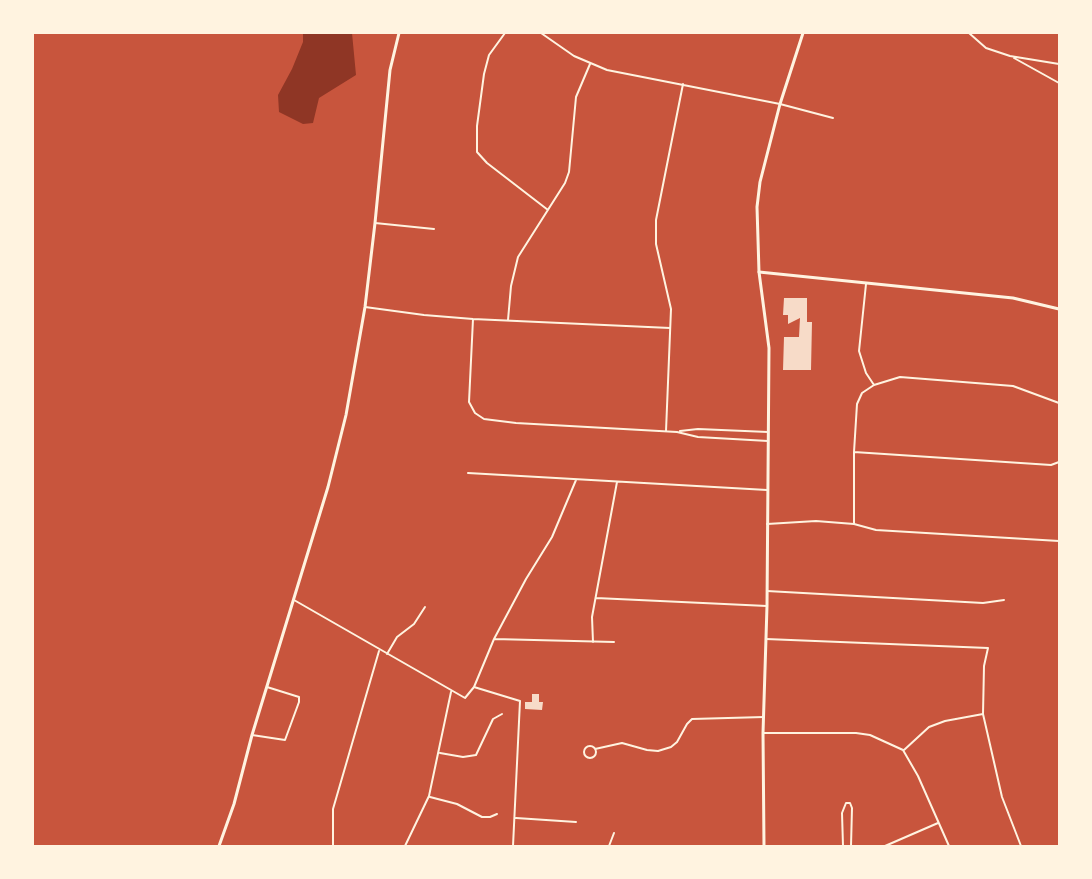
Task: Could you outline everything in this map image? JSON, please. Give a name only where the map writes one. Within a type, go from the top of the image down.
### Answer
[{"type":"street","points":[[219,846],[234,804],[252,735],[338,453],[365,308],[390,70],[399,33]]},
{"type":"street","points":[[505,33],[489,55],[484,74],[477,126],[477,152],[487,163],[548,210]]},
{"type":"street","points":[[542,33],[574,56],[607,70],[780,104],[833,118]]},
{"type":"street","points":[[764,846],[769,348],[759,272],[757,207],[760,182],[780,104],[803,33]]},
{"type":"street","points":[[969,33],[986,48],[1010,56],[1059,64]]},
{"type":"street","points":[[1010,56],[1059,82]]},
{"type":"street","points":[[508,320],[514,268],[518,257],[569,172],[576,97],[590,64]]},
{"type":"street","points":[[666,431],[671,309],[656,244],[656,220],[683,84]]},
{"type":"street","points":[[375,223],[434,229]]},
{"type":"street","points":[[759,272],[1013,298],[1059,309]]},
{"type":"street","points":[[866,283],[859,351],[866,373],[874,385]]},
{"type":"street","points":[[365,308],[473,319],[670,328]]},
{"type":"street","points":[[473,319],[469,402],[475,413],[484,418],[516,423],[666,431],[698,437],[768,441]]},
{"type":"street","points":[[854,524],[854,452],[857,405],[862,393],[874,385],[900,377],[1013,386],[1059,403]]},
{"type":"street","points":[[677,432],[698,429],[768,432]]},
{"type":"street","points":[[854,452],[1051,465],[1059,462]]},
{"type":"street","points":[[468,473],[767,490]]},
{"type":"street","points":[[294,600],[465,698],[474,687],[494,639],[526,579],[552,537],[576,480]]},
{"type":"street","points":[[593,642],[592,617],[617,482]]},
{"type":"street","points":[[767,524],[816,521],[854,524],[876,530],[1059,541]]},
{"type":"street","points":[[767,591],[983,603],[1004,600]]},
{"type":"street","points":[[596,598],[767,606]]},
{"type":"street","points":[[387,654],[397,637],[414,624],[425,607]]},
{"type":"street","points":[[494,639],[614,642]]},
{"type":"street","points":[[766,639],[988,648],[983,684],[983,714],[1002,797],[1021,846]]},
{"type":"street","points":[[333,846],[333,809],[379,650]]},
{"type":"street","points":[[252,735],[285,740],[299,702],[299,697],[267,687]]},
{"type":"street","points":[[474,687],[520,701],[513,846]]},
{"type":"street","points":[[405,846],[429,796],[451,692]]},
{"type":"street","points":[[439,752],[463,757],[476,755],[493,719],[502,714]]},
{"type":"street","points":[[903,750],[929,727],[945,721],[983,714]]},
{"type":"street","points":[[595,749],[596,755],[593,758],[589,759],[584,756],[586,748],[595,749],[622,743],[658,751],[677,742],[692,719],[764,717]]},
{"type":"street","points":[[764,733],[856,733],[870,735],[903,750],[918,776],[949,846]]},
{"type":"street","points":[[429,796],[457,804],[482,817],[490,818],[497,814]]},
{"type":"street","points":[[843,846],[843,813],[846,803],[850,803],[852,808],[851,846]]},
{"type":"street","points":[[516,818],[576,822]]},
{"type":"street","points":[[885,846],[938,823]]},
{"type":"street","points":[[609,846],[614,833]]},
{"type":"shaded area","points":[[303,33],[352,33],[356,75],[319,98],[313,123],[303,124],[279,112],[278,95],[303,42]]},
{"type":"building","points":[[784,298],[807,298],[807,322],[812,322],[811,370],[783,370],[784,337],[799,337],[800,318],[788,324],[788,315],[783,315]]},
{"type":"building","points":[[532,694],[539,694],[539,702],[543,702],[542,710],[525,709],[525,702],[532,702]]}]
